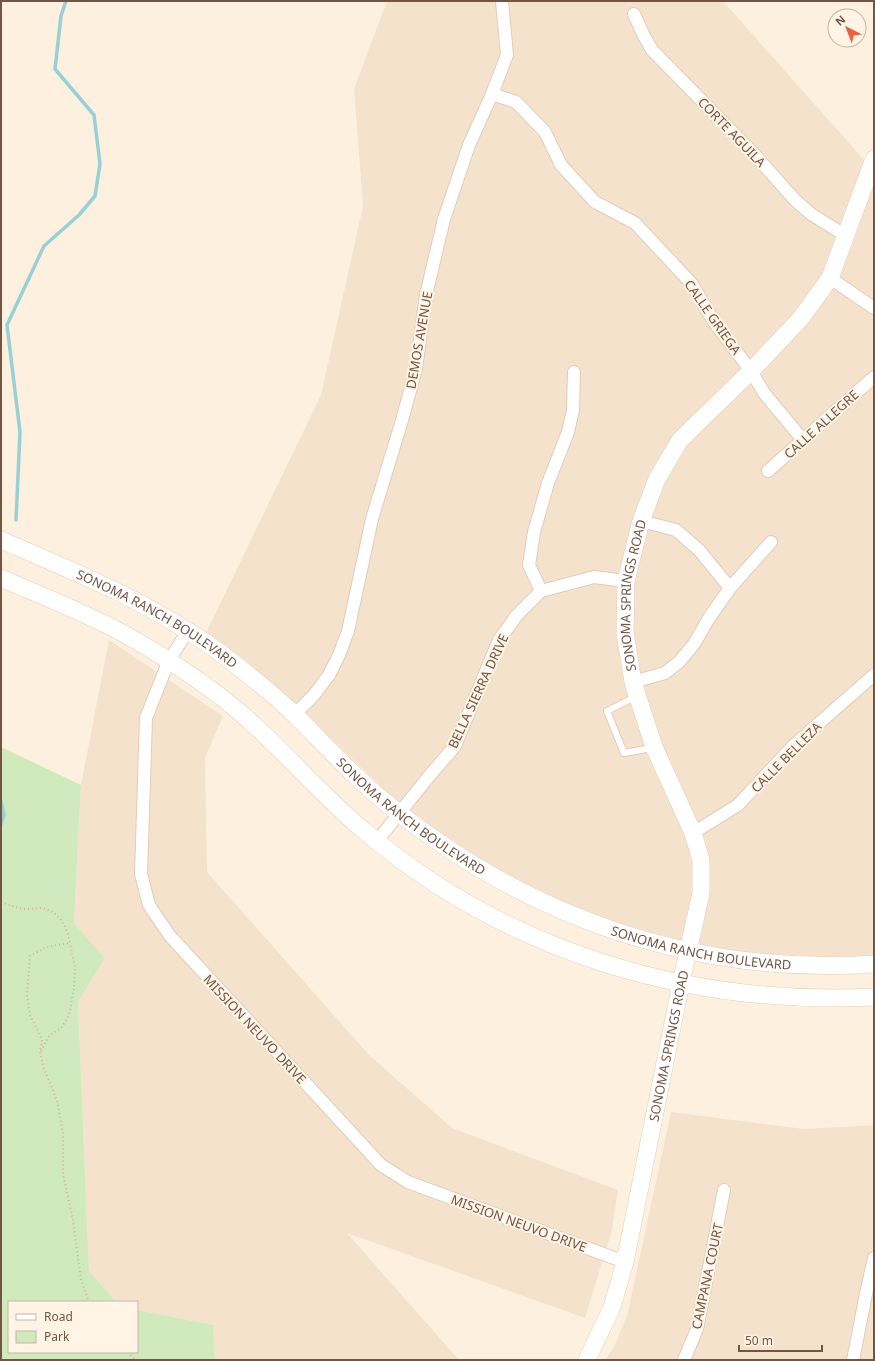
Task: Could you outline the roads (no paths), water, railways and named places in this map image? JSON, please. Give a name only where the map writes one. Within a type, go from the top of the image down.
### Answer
[{"type":"main road","name":"SONOMA SPRINGS ROAD","points":[[587,1360],[612,1307],[625,1262],[681,983],[701,893],[701,860],[694,833],[654,747],[636,689],[625,633],[626,581],[641,521],[657,479],[680,440],[751,371],[801,318],[830,278],[874,159]]},
{"type":"main road","name":"SONOMA RANCH BOULEVARD","points":[[1,540],[124,595],[188,632],[245,672],[294,715],[355,776],[399,813],[430,837],[464,860],[519,892],[594,924],[653,943],[689,951],[733,959],[780,964],[822,966],[874,964]]},
{"type":"main road","points":[[1,578],[105,624],[168,660],[215,692],[231,705],[272,741],[334,804],[396,856],[446,890],[519,930],[556,946],[601,962],[649,976],[681,983],[734,993],[775,997],[816,999],[874,997]]},
{"type":"street","name":"DEMOS AVENUE","points":[[294,715],[322,685],[334,665],[344,643],[354,605],[372,519],[416,369],[426,295],[444,219],[469,145],[492,94],[507,55],[502,1]]},
{"type":"street","name":"CORTE AGUILA","points":[[634,14],[652,50],[749,149],[795,200],[811,214],[846,236]]},
{"type":"street","name":"CALLE GRIEGA","points":[[492,94],[516,102],[545,132],[561,165],[595,202],[635,223],[692,284],[714,322],[751,371],[764,393],[803,440]]},
{"type":"street","points":[[830,278],[874,308]]},
{"type":"street","points":[[574,372],[573,410],[568,432],[548,483],[534,532],[529,565],[541,591],[594,577],[626,581]]},
{"type":"street","name":"CALLE ALLEGRE","points":[[768,471],[874,377]]},
{"type":"street","points":[[641,521],[676,530],[699,550],[730,588]]},
{"type":"street","points":[[636,689],[666,673],[679,662],[694,644],[709,618],[730,588],[771,542]]},
{"type":"street","name":"BELLA SIERRA DRIVE","points":[[377,841],[455,746],[499,640],[517,615],[541,591]]},
{"type":"street","name":"MISSION NEUVO DRIVE","points":[[188,632],[168,660],[146,718],[141,874],[149,906],[170,936],[381,1165],[408,1182],[625,1262]]},
{"type":"street","name":"CALLE BELLEZA","points":[[694,833],[738,805],[792,746],[874,675]]},
{"type":"street","name":"CAMPANA COURT","points":[[684,1360],[697,1329],[724,1190]]},
{"type":"street","points":[[853,1360],[874,1258]]},
{"type":"lane","points":[[636,689],[607,711],[624,753],[654,747]]},
{"type":"waterway","points":[[16,520],[20,432],[7,325],[44,246],[79,215],[95,196],[100,164],[94,115],[55,69],[61,16],[66,1]]},
{"type":"waterway","points":[[1,802],[4,815],[1,824]]}]
